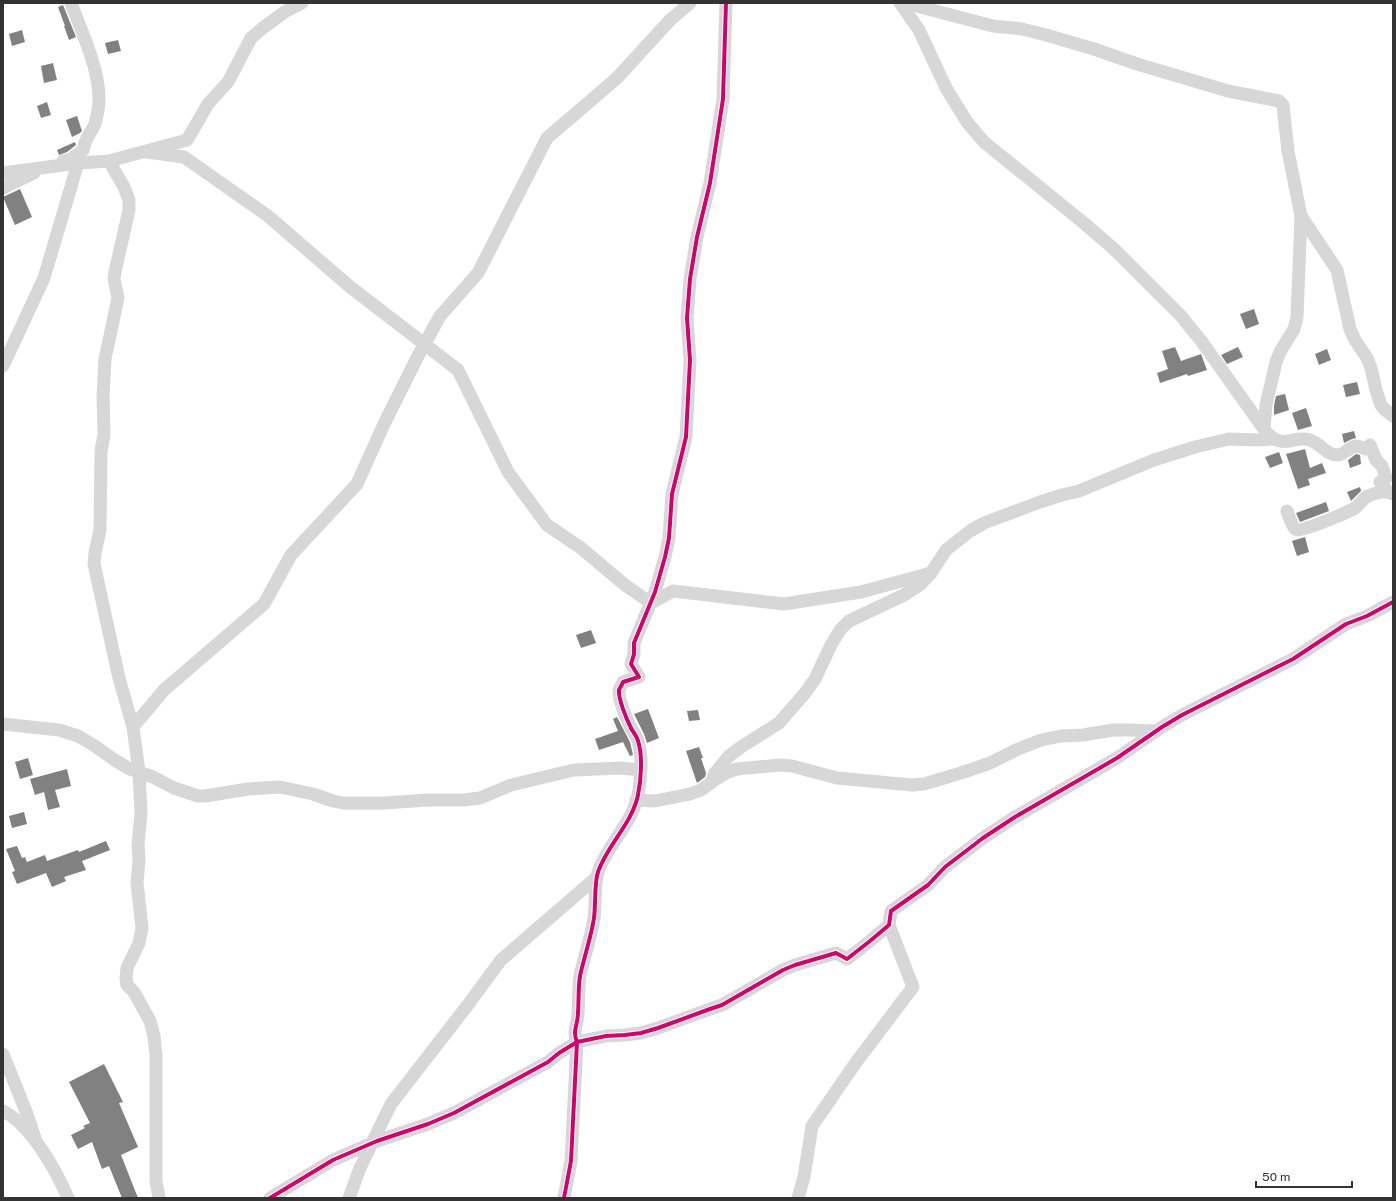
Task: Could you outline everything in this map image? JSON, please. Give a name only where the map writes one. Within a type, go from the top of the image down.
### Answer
[{"type":"street","points":[[3,188],[47,165],[71,159],[83,150],[85,141],[94,127],[100,93],[93,64],[71,3]]},
{"type":"street","points":[[3,173],[78,163],[109,162],[188,140],[208,104],[228,82],[251,38],[286,10],[302,3]]},
{"type":"street","points":[[133,726],[164,690],[264,604],[291,555],[357,484],[384,424],[425,343],[440,316],[478,273],[547,138],[617,78],[670,20],[690,3]]},
{"type":"street","points":[[564,1198],[571,1160],[577,1042],[574,1034],[578,1014],[580,977],[591,937],[594,916],[596,877],[603,860],[625,825],[636,800],[640,782],[638,740],[627,719],[619,691],[623,682],[639,676],[631,664],[634,654],[634,643],[655,592],[665,557],[669,538],[672,494],[686,437],[690,360],[687,318],[690,279],[697,237],[710,183],[723,99],[726,3]]},
{"type":"street","points":[[900,3],[919,30],[946,88],[967,122],[984,142],[1085,224],[1114,250],[1181,316],[1202,342],[1273,439]]},
{"type":"street","points":[[905,3],[993,26],[1022,29],[1046,34],[1137,64],[1228,91],[1279,101],[1283,105],[1288,151],[1301,216],[1297,317],[1294,329],[1280,352],[1276,362],[1266,405],[1264,428]]},
{"type":"street","points":[[147,152],[184,157],[268,216],[350,286],[458,370],[508,472],[547,524],[581,548],[625,585],[651,603]]},
{"type":"street","points":[[109,162],[124,187],[129,200],[129,210],[115,272],[114,279],[118,298],[105,359],[103,396],[104,435],[101,451],[100,530],[94,553],[94,564],[118,678],[133,726],[138,772],[141,813],[137,883],[142,928],[139,943],[127,968],[126,978],[127,985],[134,992],[150,1021],[154,1036],[156,1055],[156,1181],[159,1198]]},
{"type":"street","points":[[3,366],[44,278],[78,163]]},
{"type":"street","points":[[1301,216],[1337,270],[1350,329],[1355,340],[1367,358],[1381,405],[1384,410],[1393,416]]},
{"type":"street","points":[[711,783],[715,773],[729,756],[741,746],[779,723],[805,693],[815,679],[840,630],[849,621],[904,595],[921,584],[946,550],[984,523],[1062,495],[1079,492],[1154,460],[1195,447],[1229,439],[1273,439],[1280,442],[1310,440],[1332,454],[1337,455],[1355,446],[1365,449],[1370,446],[1376,460],[1382,466],[1386,478],[1380,482],[1391,493]]},
{"type":"street","points":[[1287,511],[1295,529],[1299,531],[1350,510],[1373,494],[1391,493]]},
{"type":"street","points":[[651,603],[673,590],[784,604],[861,592],[931,572]]},
{"type":"street","points":[[798,1198],[804,1177],[812,1126],[857,1061],[913,987],[888,925],[891,911],[928,885],[945,867],[983,838],[1016,817],[1117,758],[1182,715],[1293,659],[1346,624],[1366,616],[1393,602]]},
{"type":"street","points":[[3,724],[59,730],[78,736],[116,761],[138,772],[174,788],[198,796],[262,787],[280,787],[313,794],[343,803],[463,800],[480,798],[511,785],[574,770],[621,768],[640,770]]},
{"type":"street","points":[[636,800],[655,801],[690,794],[701,790],[728,772],[737,769],[780,765],[798,767],[837,778],[912,785],[924,784],[950,777],[990,763],[1041,740],[1061,736],[1083,735],[1113,730],[1156,731]]},
{"type":"street","points":[[349,1198],[360,1168],[391,1104],[501,960],[596,877]]},
{"type":"street","points":[[270,1198],[332,1160],[454,1113],[548,1062],[577,1042],[606,1036],[636,1034],[658,1028],[722,1004],[783,970],[795,965],[836,953],[847,959],[888,925]]},
{"type":"street","points":[[3,1054],[27,1114],[36,1142]]},
{"type":"street","points":[[3,1111],[21,1126],[40,1146],[54,1169],[68,1198]]},
{"type":"building","points":[[63,5],[76,37],[69,40],[58,7]]},
{"type":"building","points":[[22,30],[25,42],[12,46],[9,34]]},
{"type":"building","points":[[118,40],[121,51],[108,54],[105,43]]},
{"type":"building","points":[[53,63],[57,80],[44,83],[41,66]]},
{"type":"building","points":[[47,102],[51,115],[41,118],[37,106]]},
{"type":"building","points":[[77,116],[82,131],[72,137],[66,120]]},
{"type":"building","points":[[75,142],[76,145],[67,152],[59,155],[57,150]]},
{"type":"building","points":[[20,189],[32,217],[15,225],[3,197]]},
{"type":"building","points":[[1254,309],[1259,324],[1246,329],[1240,314]]},
{"type":"building","points":[[1175,347],[1181,361],[1201,354],[1207,370],[1188,376],[1187,374],[1160,383],[1157,373],[1168,369],[1162,351]]},
{"type":"building","points":[[1238,347],[1243,357],[1227,364],[1221,355]]},
{"type":"building","points":[[1327,349],[1331,360],[1319,365],[1315,354]]},
{"type":"building","points":[[1357,382],[1360,394],[1346,397],[1343,385]]},
{"type":"building","points":[[1285,394],[1289,410],[1274,415],[1276,396]]},
{"type":"building","points":[[1306,408],[1312,426],[1298,430],[1292,413]]},
{"type":"building","points":[[1354,431],[1356,438],[1344,443],[1342,434]]},
{"type":"building","points":[[1305,449],[1310,468],[1322,463],[1326,473],[1308,479],[1310,485],[1298,489],[1286,454]]},
{"type":"building","points":[[1279,452],[1283,463],[1270,468],[1265,457]]},
{"type":"building","points":[[1356,454],[1360,455],[1361,464],[1350,468],[1348,460]]},
{"type":"building","points":[[1360,487],[1361,491],[1351,501],[1347,492]]},
{"type":"building","points":[[1326,502],[1329,511],[1300,522],[1296,513]]},
{"type":"building","points":[[1305,537],[1309,552],[1297,556],[1292,541]]},
{"type":"building","points":[[591,630],[596,643],[581,648],[576,635]]},
{"type":"building","points":[[648,709],[659,738],[647,743],[634,714]]},
{"type":"building","points":[[698,710],[700,720],[689,721],[687,711]]},
{"type":"building","points":[[617,717],[630,742],[633,755],[630,756],[623,742],[599,750],[595,739],[618,731],[613,719]]},
{"type":"building","points":[[699,747],[706,773],[705,777],[697,783],[686,751]]},
{"type":"building","points":[[28,758],[33,775],[20,779],[15,762]]},
{"type":"building","points":[[67,769],[71,786],[55,790],[60,807],[48,810],[44,792],[35,795],[30,779]]},
{"type":"building","points":[[24,812],[27,824],[12,828],[9,816]]},
{"type":"building","points":[[106,841],[110,850],[82,861],[86,870],[64,877],[66,881],[52,887],[46,873],[17,884],[12,872],[15,871],[6,849],[17,846],[22,858],[25,857],[27,862],[45,855],[47,861],[78,850],[79,852]]},
{"type":"building","points":[[104,1064],[123,1102],[119,1103],[138,1147],[121,1155],[138,1198],[122,1198],[109,1166],[102,1169],[92,1142],[78,1149],[71,1135],[85,1128],[83,1126],[90,1123],[69,1082]]},
{"type":"cycle path","points":[[564,1198],[571,1161],[577,1042],[575,1031],[578,1017],[579,981],[594,918],[597,877],[602,862],[635,806],[640,782],[640,747],[637,737],[631,728],[623,709],[619,690],[623,682],[639,677],[631,664],[634,654],[634,643],[655,592],[665,557],[669,538],[672,494],[686,437],[690,360],[687,318],[690,279],[697,237],[710,183],[723,99],[726,3]]},
{"type":"cycle path","points":[[270,1198],[333,1160],[377,1141],[428,1124],[454,1113],[548,1062],[577,1042],[606,1036],[641,1033],[658,1028],[722,1005],[783,970],[795,965],[836,953],[847,959],[889,925],[891,911],[928,885],[945,867],[983,838],[1015,817],[1117,758],[1182,715],[1293,659],[1346,624],[1367,616],[1393,602]]}]
